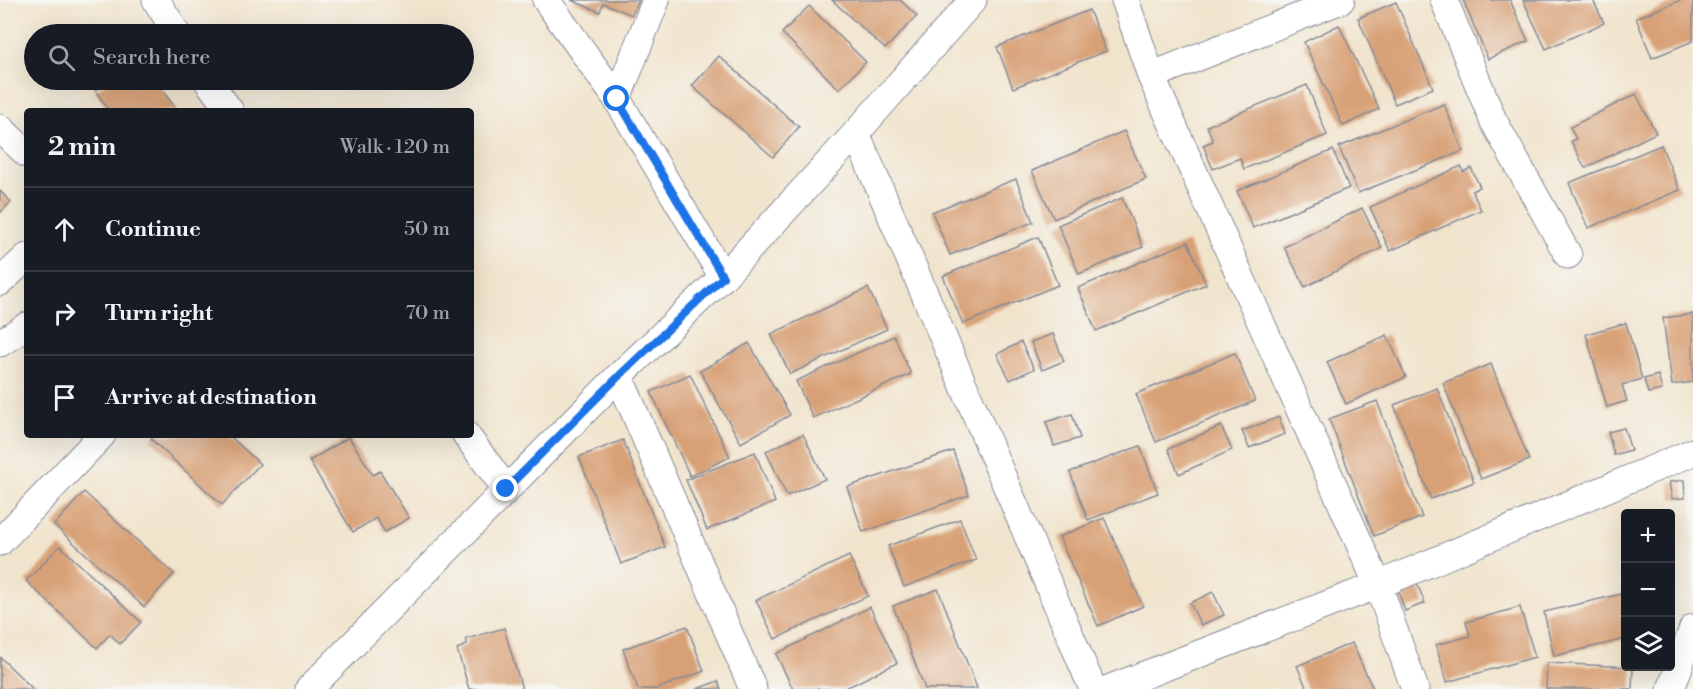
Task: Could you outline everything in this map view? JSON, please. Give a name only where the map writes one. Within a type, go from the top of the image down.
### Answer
[{"type":"street","points":[[156,0],[171,24]]},
{"type":"street","points":[[546,0],[617,99],[723,277]]},
{"type":"street","points":[[617,99],[656,0]]},
{"type":"street","points":[[309,689],[619,376],[723,277],[856,133],[973,0]]},
{"type":"street","points":[[1125,0],[1151,76],[1378,585],[1415,689]]},
{"type":"street","points":[[1151,76],[1341,0]]},
{"type":"street","points":[[1444,0],[1493,120],[1568,255]]},
{"type":"street","points":[[214,90],[228,108]]},
{"type":"street","points":[[0,128],[24,151]]},
{"type":"street","points":[[856,133],[1093,689]]},
{"type":"street","points":[[0,282],[24,260]]},
{"type":"street","points":[[0,343],[24,328]]},
{"type":"street","points":[[619,376],[753,689]]},
{"type":"street","points":[[0,542],[99,438]]},
{"type":"street","points":[[468,438],[506,489]]},
{"type":"street","points":[[1108,689],[1378,585],[1693,452]]},
{"type":"street","points":[[1671,689],[1693,628]]},
{"type":"building","points":[[571,0],[639,0],[632,15],[603,3],[600,12]]},
{"type":"building","points":[[832,0],[900,0],[917,16],[885,49]]},
{"type":"building","points":[[1463,0],[1510,0],[1528,41],[1488,59]]},
{"type":"building","points":[[1523,0],[1593,0],[1604,23],[1546,49]]},
{"type":"building","points":[[1681,0],[1693,0],[1693,41],[1652,58],[1636,18]]},
{"type":"building","points":[[1396,2],[1433,88],[1395,104],[1358,18]]},
{"type":"building","points":[[809,6],[866,62],[839,89],[782,33]]},
{"type":"building","points":[[1089,10],[1106,51],[1013,88],[997,47]]},
{"type":"building","points":[[1339,25],[1379,109],[1343,126],[1304,42]]},
{"type":"building","points":[[719,56],[799,127],[773,157],[692,86]]},
{"type":"building","points":[[1307,85],[1327,135],[1244,169],[1240,158],[1213,169],[1203,145],[1213,141],[1207,126]]},
{"type":"building","points":[[95,90],[163,90],[175,108],[107,108]]},
{"type":"building","points":[[1636,94],[1656,133],[1585,168],[1571,141],[1576,139],[1570,127]]},
{"type":"building","points":[[1444,104],[1463,151],[1358,193],[1339,147]]},
{"type":"building","points":[[1124,131],[1146,179],[1054,219],[1032,171]]},
{"type":"building","points":[[1661,145],[1680,190],[1588,228],[1569,183]]},
{"type":"building","points":[[1333,150],[1349,188],[1253,228],[1237,191]]},
{"type":"building","points":[[1461,166],[1463,172],[1471,168],[1480,187],[1472,191],[1481,210],[1390,251],[1370,207]]},
{"type":"building","points":[[1016,179],[1033,222],[950,255],[932,212]]},
{"type":"building","points":[[0,191],[11,202],[0,213]]},
{"type":"building","points":[[1122,198],[1143,247],[1079,274],[1058,225]]},
{"type":"building","points":[[1362,208],[1382,248],[1305,287],[1284,247]]},
{"type":"building","points":[[1038,237],[1058,285],[963,324],[943,276]]},
{"type":"building","points":[[1188,242],[1206,284],[1096,331],[1078,288]]},
{"type":"building","points":[[868,288],[887,329],[790,374],[771,334]]},
{"type":"building","points":[[1693,314],[1693,382],[1672,385],[1663,318]]},
{"type":"building","points":[[1626,323],[1642,379],[1622,385],[1627,401],[1607,407],[1586,334]]},
{"type":"building","points":[[1053,334],[1064,361],[1042,370],[1031,342]]},
{"type":"building","points":[[1387,335],[1406,377],[1346,404],[1327,362]]},
{"type":"building","points":[[894,336],[911,374],[813,418],[796,381]]},
{"type":"building","points":[[1021,342],[1034,369],[1010,380],[997,354]]},
{"type":"building","points":[[749,343],[790,415],[741,443],[700,371]]},
{"type":"building","points":[[1235,353],[1255,401],[1156,442],[1136,394]]},
{"type":"building","points":[[1491,364],[1529,460],[1481,479],[1443,383]]},
{"type":"building","points":[[690,374],[730,457],[690,476],[651,392]]},
{"type":"building","points":[[1658,375],[1662,390],[1648,393],[1644,379]]},
{"type":"building","points":[[1437,388],[1474,482],[1431,499],[1394,405]]},
{"type":"building","points":[[1377,401],[1422,517],[1374,536],[1329,419]]},
{"type":"building","points":[[1072,414],[1080,438],[1054,446],[1046,422]]},
{"type":"building","points":[[1279,417],[1285,434],[1249,448],[1242,431]]},
{"type":"building","points":[[1221,426],[1232,450],[1179,474],[1168,449]]},
{"type":"building","points":[[1624,428],[1631,450],[1614,455],[1608,432]]},
{"type":"building","points":[[803,434],[825,479],[787,496],[766,451]]},
{"type":"building","points":[[232,438],[260,464],[222,505],[151,439]]},
{"type":"building","points":[[350,438],[373,475],[380,471],[409,518],[385,532],[376,518],[353,532],[309,461]]},
{"type":"building","points":[[623,440],[665,547],[621,564],[579,457]]},
{"type":"building","points":[[1140,446],[1158,493],[1088,520],[1070,472]]},
{"type":"building","points":[[953,451],[969,495],[863,532],[847,487]]},
{"type":"building","points":[[755,452],[775,502],[707,530],[686,480]]},
{"type":"building","points":[[1684,480],[1685,498],[1672,499],[1669,482]]},
{"type":"building","points":[[84,492],[174,574],[144,607],[54,525]]},
{"type":"building","points":[[1104,518],[1143,606],[1098,626],[1059,537]]},
{"type":"building","points":[[960,519],[976,560],[904,587],[888,546]]},
{"type":"building","points":[[60,546],[141,622],[120,644],[110,634],[97,648],[26,581]]},
{"type":"building","points":[[849,556],[868,596],[775,639],[756,600]]},
{"type":"building","points":[[1416,581],[1425,603],[1405,611],[1397,588]]},
{"type":"building","points":[[938,589],[977,688],[925,689],[893,606]]},
{"type":"building","points":[[1213,592],[1224,615],[1201,625],[1190,603]]},
{"type":"building","points":[[1621,594],[1621,640],[1554,656],[1544,612]]},
{"type":"building","points":[[870,607],[897,663],[844,689],[793,689],[776,654]]},
{"type":"building","points":[[1520,607],[1535,657],[1447,682],[1436,645],[1470,636],[1466,622]]},
{"type":"building","points":[[687,626],[704,671],[656,689],[638,689],[623,649]]},
{"type":"building","points":[[504,628],[522,689],[469,689],[457,649],[467,645],[466,639]]},
{"type":"building","points":[[1352,643],[1373,689],[1307,689],[1297,666]]},
{"type":"building","points":[[0,657],[33,689],[0,689]]},
{"type":"building","points":[[1547,663],[1621,666],[1621,671],[1633,671],[1632,689],[1546,689]]},
{"type":"building","points":[[718,681],[721,689],[697,689]]},
{"type":"route","points":[[506,489],[619,376],[723,277],[617,99]]}]
